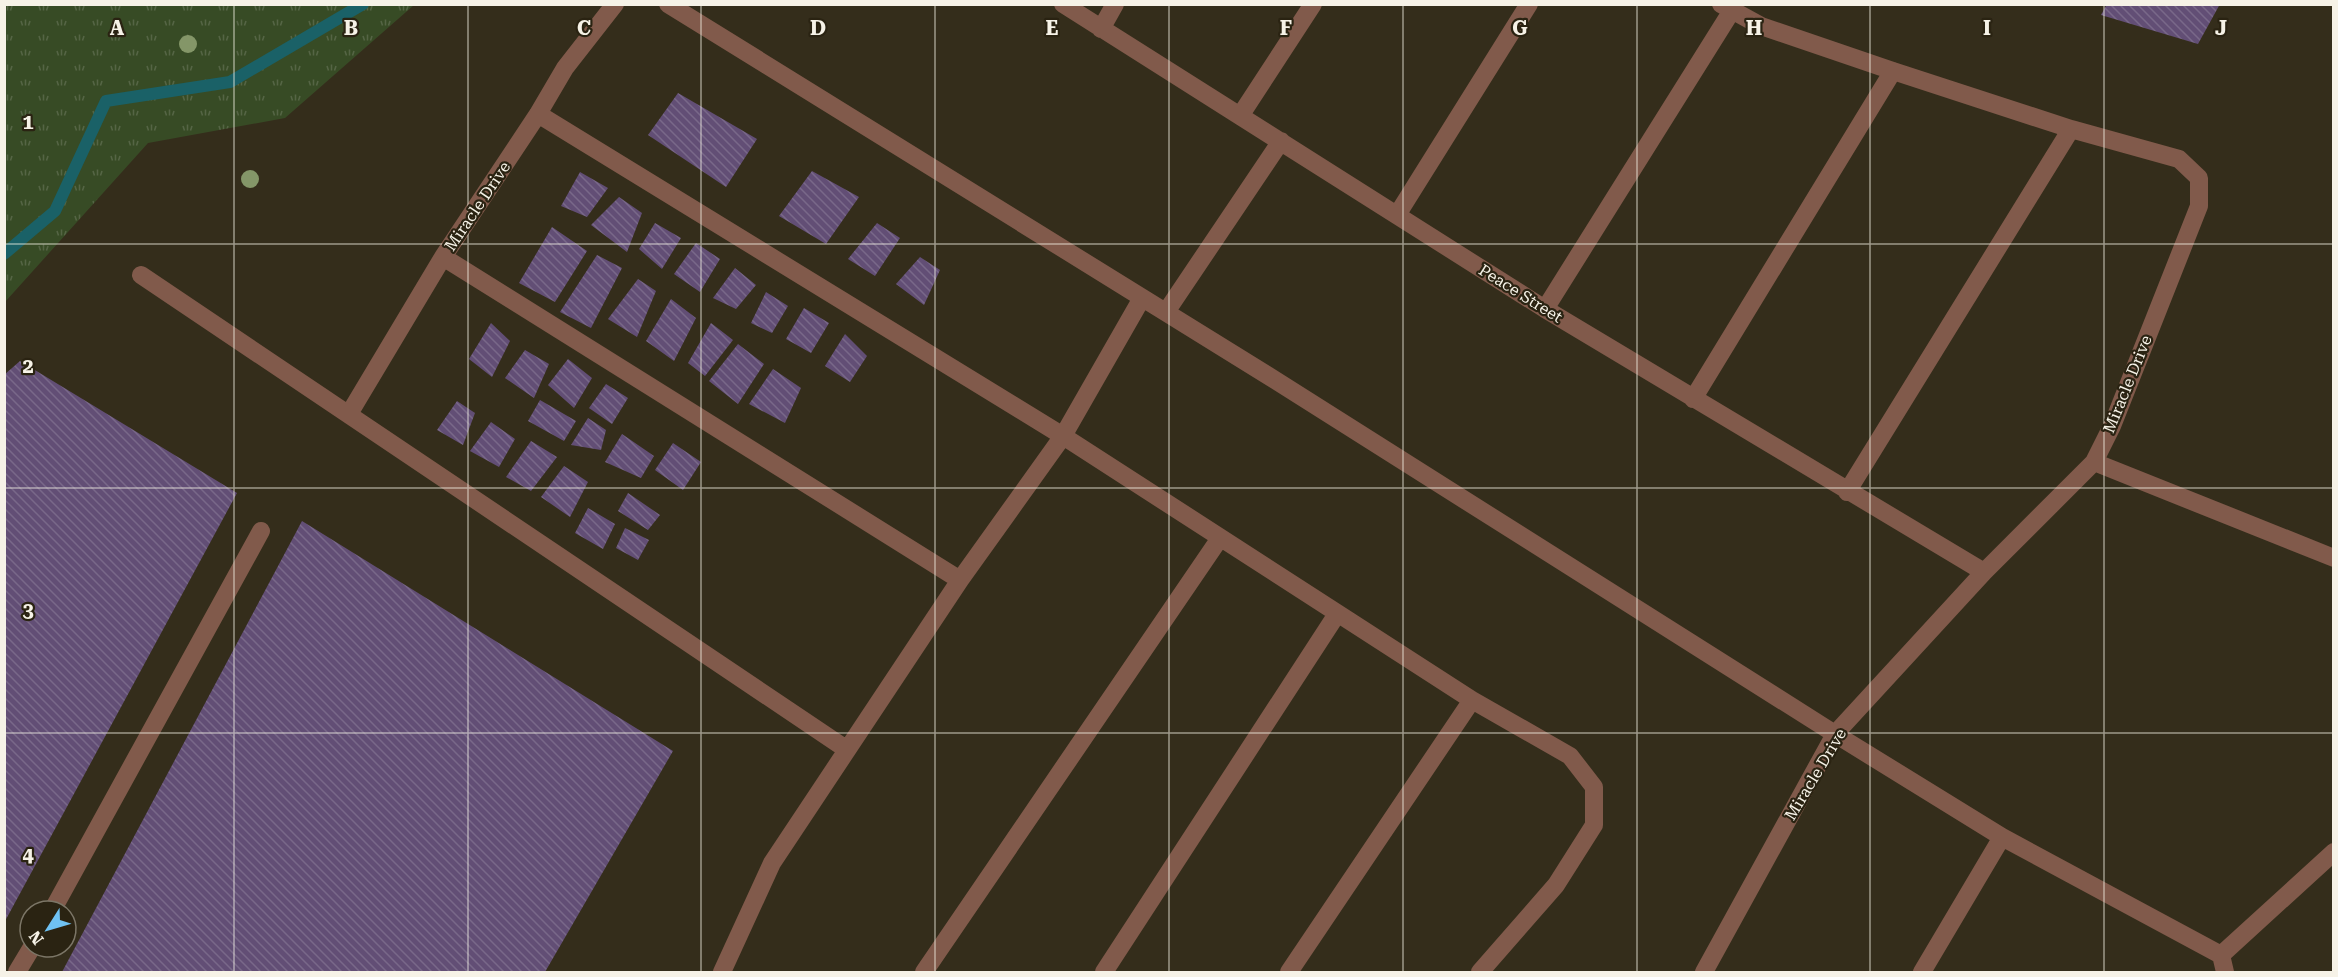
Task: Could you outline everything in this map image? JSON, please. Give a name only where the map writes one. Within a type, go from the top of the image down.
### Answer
[{"type":"street","name":"Miracle Drive","points":[[349,414],[443,256],[538,114],[565,68],[615,4]]},
{"type":"street","points":[[668,4],[1166,312],[1835,734],[2002,837],[2223,964],[2334,852]]},
{"type":"street","name":"Peace Street","points":[[1063,4],[1545,309],[1984,572]]},
{"type":"street","points":[[1101,29],[1115,4]]},
{"type":"street","points":[[1240,116],[1313,4]]},
{"type":"street","points":[[1397,215],[1529,4]]},
{"type":"street","name":"Miracle Drive","points":[[1704,972],[1835,734],[1984,572],[2094,462],[2112,426],[2199,206],[2199,178],[2179,159],[2071,129],[1893,71],[1761,26],[1726,8]]},
{"type":"street","points":[[1545,309],[1726,8]]},
{"type":"street","points":[[1693,399],[1893,71]]},
{"type":"street","points":[[538,114],[1063,436],[1472,700],[1570,756],[1594,787],[1594,825],[1556,885],[1480,972]]},
{"type":"street","points":[[1848,492],[2071,129]]},
{"type":"street","points":[[1166,312],[1281,141]]},
{"type":"street","points":[[443,256],[960,580]]},
{"type":"street","points":[[141,275],[846,749]]},
{"type":"street","points":[[730,970],[772,863],[960,580],[1063,436],[1142,298]]},
{"type":"street","points":[[2094,462],[2334,558]]},
{"type":"street","points":[[59,899],[261,531]]},
{"type":"street","points":[[924,972],[1220,538]]},
{"type":"street","points":[[1104,972],[1337,614]]},
{"type":"street","points":[[1289,972],[1472,700]]},
{"type":"street","points":[[1922,972],[2002,837]]},
{"type":"street","points":[[17,972],[25,959]]},
{"type":"green space","points":[[5,4],[414,5],[285,118],[148,143],[5,302]]},
{"type":"building","points":[[2107,4],[2220,4],[2198,44],[2101,15]]},
{"type":"building","points":[[678,93],[757,139],[726,187],[648,135]]},
{"type":"building","points":[[812,171],[859,197],[826,244],[779,216]]},
{"type":"building","points":[[580,172],[608,188],[587,217],[561,206]]},
{"type":"building","points":[[619,197],[642,213],[627,252],[591,225]]},
{"type":"building","points":[[655,223],[681,238],[662,269],[639,249]]},
{"type":"building","points":[[877,223],[900,238],[875,276],[848,259]]},
{"type":"building","points":[[552,227],[587,251],[555,302],[519,283]]},
{"type":"building","points":[[696,243],[720,259],[700,292],[674,274]]},
{"type":"building","points":[[597,255],[622,268],[591,328],[560,312]]},
{"type":"building","points":[[920,257],[940,270],[924,305],[896,284]]},
{"type":"building","points":[[735,268],[756,285],[736,309],[713,298]]},
{"type":"building","points":[[638,279],[656,291],[637,337],[608,319]]},
{"type":"building","points":[[766,292],[788,306],[772,333],[751,323]]},
{"type":"building","points":[[671,299],[696,318],[674,361],[646,341]]},
{"type":"building","points":[[804,308],[829,323],[811,353],[786,339]]},
{"type":"building","points":[[491,323],[510,341],[492,377],[469,359]]},
{"type":"building","points":[[711,323],[733,340],[705,376],[688,363]]},
{"type":"building","points":[[845,334],[867,356],[850,382],[825,366]]},
{"type":"building","points":[[738,344],[764,364],[738,404],[709,381]]},
{"type":"building","points":[[525,350],[549,364],[534,398],[505,378]]},
{"type":"building","points":[[568,359],[592,378],[574,408],[548,385]]},
{"type":"building","points":[[20,361],[237,493],[4,923],[4,375]]},
{"type":"building","points":[[773,369],[801,388],[785,423],[749,404]]},
{"type":"building","points":[[606,384],[628,398],[612,424],[589,408]]},
{"type":"building","points":[[540,400],[576,421],[564,441],[528,421]]},
{"type":"building","points":[[457,401],[475,413],[463,445],[437,430]]},
{"type":"building","points":[[588,418],[606,430],[601,450],[571,445]]},
{"type":"building","points":[[491,422],[515,439],[499,467],[470,451]]},
{"type":"building","points":[[622,434],[654,456],[641,478],[605,462]]},
{"type":"building","points":[[531,441],[557,457],[531,491],[506,477]]},
{"type":"building","points":[[673,443],[701,462],[683,490],[655,470]]},
{"type":"building","points":[[564,466],[588,482],[570,517],[541,497]]},
{"type":"building","points":[[628,493],[660,515],[648,530],[618,511]]},
{"type":"building","points":[[588,508],[615,524],[603,549],[575,533]]},
{"type":"building","points":[[302,521],[673,751],[545,972],[62,972],[69,959],[78,959],[78,942]]},
{"type":"building","points":[[625,528],[649,540],[638,560],[616,548]]},
{"type":"waterway","points":[[4,254],[55,211],[106,101],[230,82],[363,4]]}]
